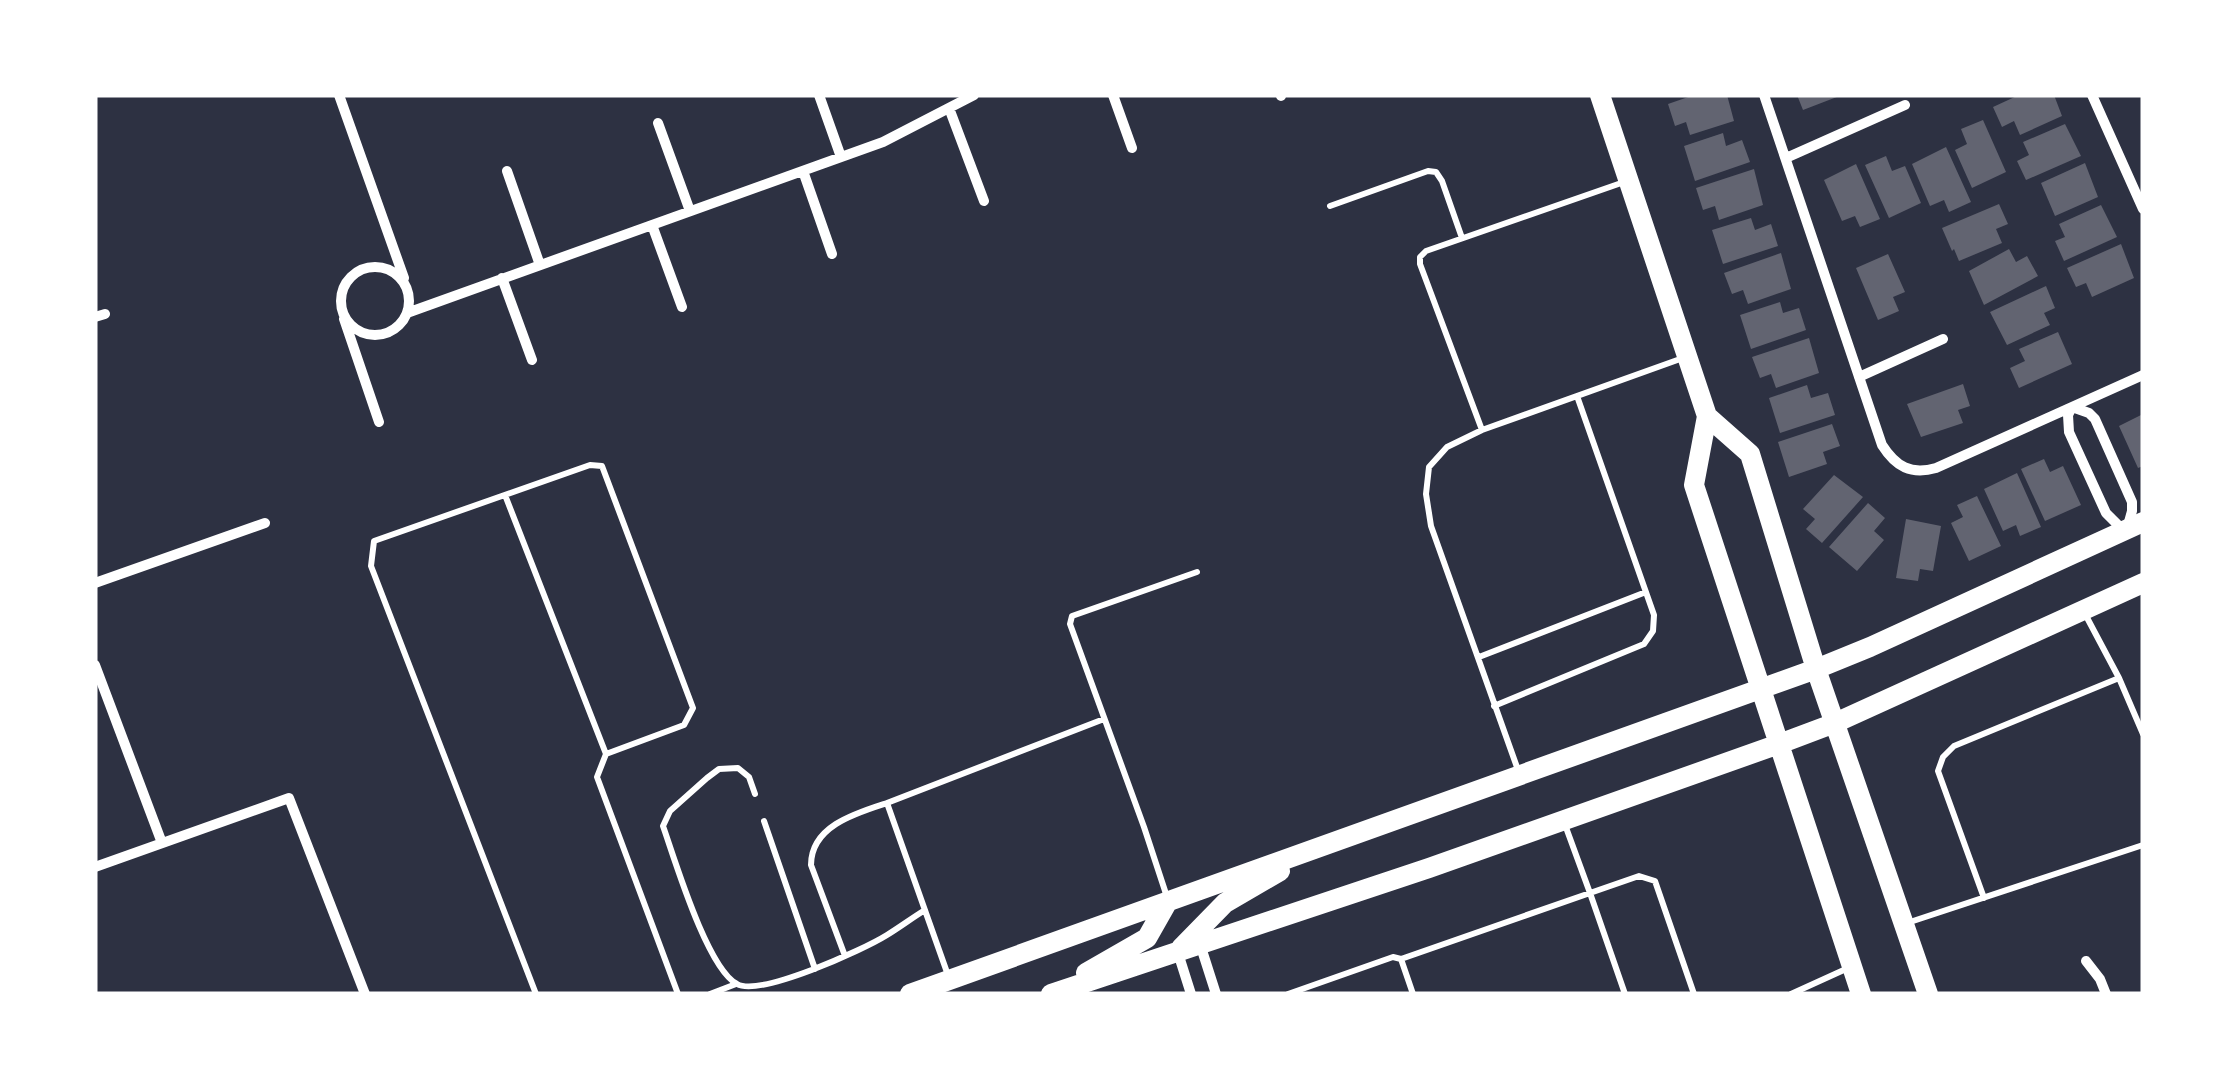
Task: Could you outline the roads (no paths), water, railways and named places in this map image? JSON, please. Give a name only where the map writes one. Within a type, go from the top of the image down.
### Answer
[{"type":"main road","points":[[1600,95],[1707,416],[1694,486],[1861,994]]},
{"type":"main road","points":[[1707,416],[1750,454],[1816,668],[1928,994]]},
{"type":"main road","points":[[910,994],[1816,668],[2135,525]]},
{"type":"main road","points":[[1050,994],[1780,744],[1835,723],[2143,583]]},
{"type":"main road","points":[[1178,952],[1225,903],[1330,843]]},
{"type":"main road","points":[[1050,994],[1147,938],[1168,902]]},
{"type":"street","points":[[339,95],[409,296],[401,323],[381,334],[358,331],[342,313]]},
{"type":"street","points":[[819,95],[841,157]]},
{"type":"street","points":[[407,313],[884,142],[974,95]]},
{"type":"street","points":[[1114,95],[1132,148]]},
{"type":"street","points":[[1764,95],[1882,445],[1904,469],[1936,468],[2143,375]]},
{"type":"street","points":[[2092,95],[2143,208]]},
{"type":"street","points":[[1786,158],[1905,105]]},
{"type":"street","points":[[950,108],[984,201]]},
{"type":"street","points":[[658,124],[690,211]]},
{"type":"street","points":[[803,170],[832,254]]},
{"type":"street","points":[[506,171],[540,265]]},
{"type":"street","points":[[652,224],[682,306]]},
{"type":"street","points":[[380,422],[342,313],[342,290],[357,271],[380,266],[391,270],[407,288]]},
{"type":"street","points":[[502,278],[532,360]]},
{"type":"street","points":[[1858,378],[1943,339]]},
{"type":"street","points":[[2072,407],[2068,415],[2069,432],[2106,513],[2118,525],[2135,525]]},
{"type":"street","points":[[2072,407],[2089,413],[2095,420],[2132,502],[2130,521],[2135,525]]},
{"type":"street","points":[[95,583],[265,523]]},
{"type":"street","points":[[95,665],[162,843]]},
{"type":"street","points":[[95,867],[290,798],[365,994]]},
{"type":"street","points":[[1200,944],[1216,994]]},
{"type":"street","points":[[1178,952],[1191,994]]},
{"type":"street","points":[[2086,961],[2106,994]]},
{"type":"lane","points":[[1330,206],[1428,171],[1436,172],[1462,238]]},
{"type":"lane","points":[[1482,430],[1420,257],[1426,251],[1628,180]]},
{"type":"lane","points":[[1520,776],[1432,526],[1426,494],[1429,467],[1447,447],[1482,430],[1688,356]]},
{"type":"lane","points":[[1494,706],[1644,644],[1653,630],[1654,615],[1577,396]]},
{"type":"lane","points":[[536,994],[371,566],[374,541],[590,465],[602,466],[693,708],[684,724],[606,754]]},
{"type":"lane","points":[[505,495],[606,754],[597,777],[677,992]]},
{"type":"lane","points":[[1168,902],[1070,624],[1072,616],[1197,572]]},
{"type":"lane","points":[[1479,657],[1646,592]]},
{"type":"lane","points":[[2083,611],[2143,734]]},
{"type":"lane","points":[[1984,898],[1938,771],[1943,757],[1954,746],[2119,678]]},
{"type":"lane","points":[[845,956],[812,865],[812,852],[821,836],[847,817],[1104,719]]},
{"type":"lane","points":[[755,794],[748,777],[738,768],[719,769],[670,810],[663,826],[701,929],[722,971],[736,984],[750,988],[814,969],[884,938],[925,910]]},
{"type":"lane","points":[[887,804],[950,980]]},
{"type":"lane","points":[[764,821],[814,969]]},
{"type":"lane","points":[[1564,821],[1625,994]]},
{"type":"lane","points":[[1906,923],[2143,845]]},
{"type":"lane","points":[[1288,994],[1639,876],[1655,881],[1694,994]]},
{"type":"lane","points":[[1401,959],[1413,994]]},
{"type":"lane","points":[[1791,994],[1852,966]]},
{"type":"lane","points":[[710,994],[736,984]]}]
